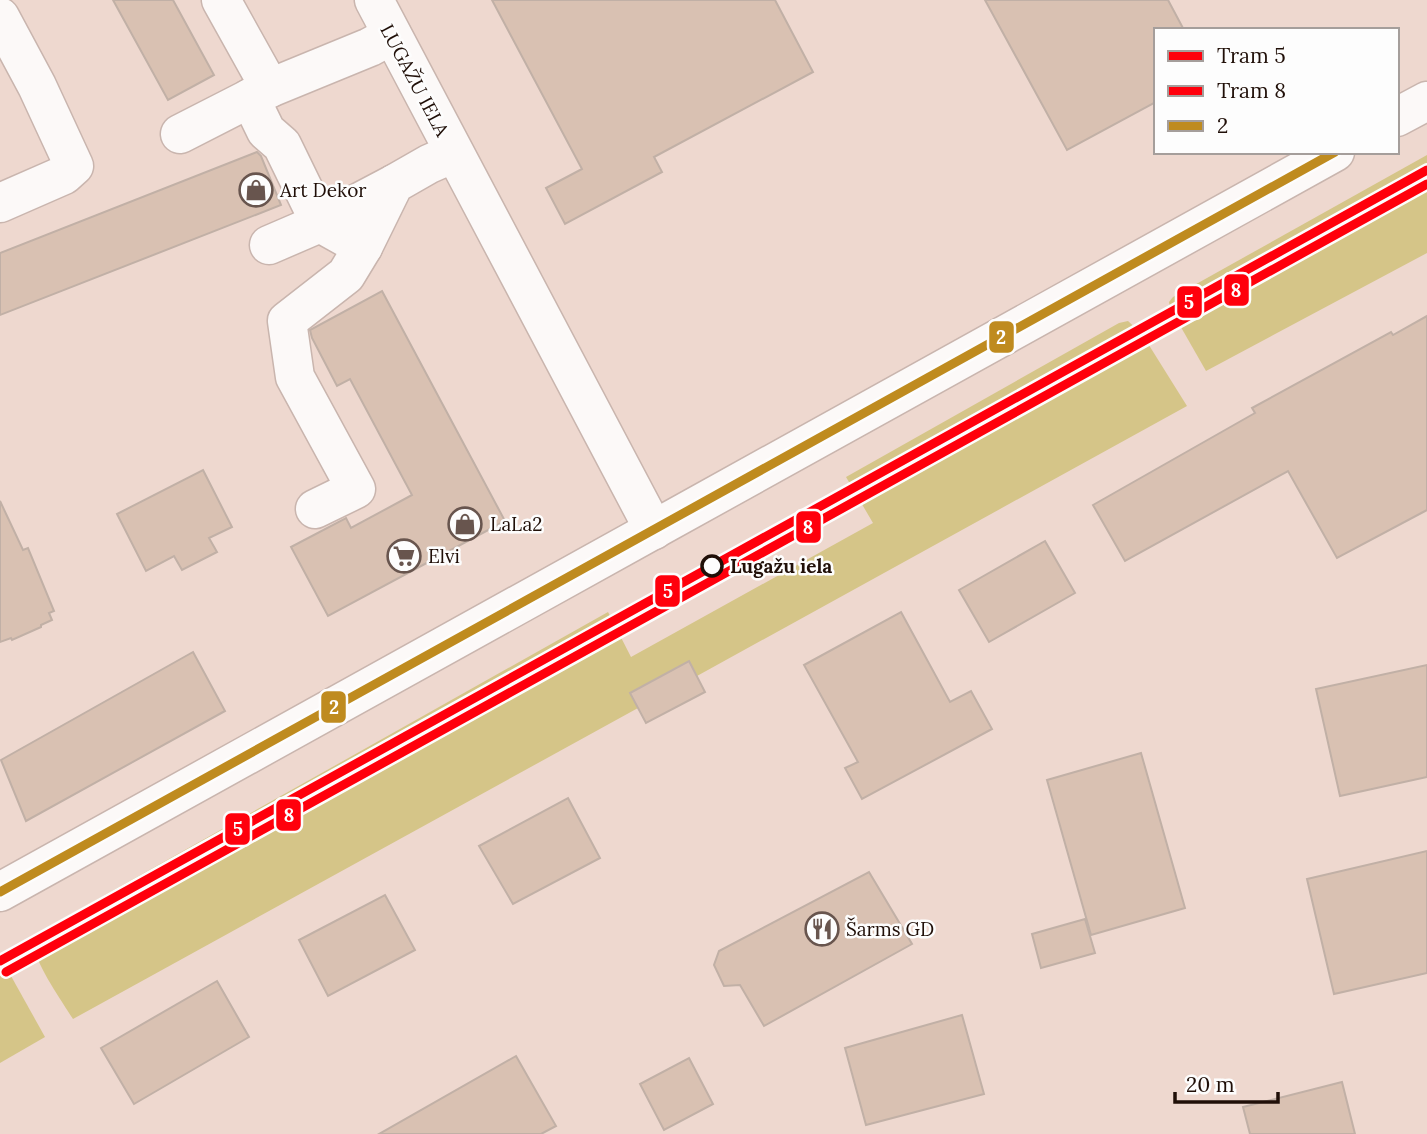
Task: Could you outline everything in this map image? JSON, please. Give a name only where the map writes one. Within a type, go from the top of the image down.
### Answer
[{"type":"street","points":[[221,0],[260,93],[267,131],[282,145],[320,223],[363,247]]},
{"type":"street","name":"LUGAŽU IELA","points":[[374,0],[654,530]]},
{"type":"street","points":[[0,18],[37,86],[74,166],[64,175],[0,203]]},
{"type":"street","points":[[180,134],[260,93],[392,35]]},
{"type":"street","points":[[1399,116],[1427,101]]},
{"type":"street","points":[[269,245],[320,223],[454,153]]},
{"type":"street","points":[[0,892],[1331,154]]},
{"type":"street","points":[[315,509],[356,489],[295,377],[287,321],[346,275],[394,184]]},
{"type":"shaded area","points":[[1427,155],[1427,253],[1206,371],[1170,308],[1169,302],[1173,297]]},
{"type":"shaded area","points":[[1128,321],[1142,334],[1187,406],[697,676],[689,661],[630,693],[638,708],[73,1019],[40,965],[35,947],[39,932],[608,612],[631,657],[873,523],[846,477],[1119,323]]},
{"type":"shaded area","points":[[0,962],[6,967],[45,1037],[0,1063]]},
{"type":"building","points":[[113,0],[173,0],[214,75],[168,100]]},
{"type":"building","points":[[492,0],[775,0],[813,72],[654,157],[662,172],[565,224],[546,188],[582,169]]},
{"type":"building","points":[[985,0],[1168,0],[1183,28],[1154,28],[1154,103],[1067,150]]},
{"type":"building","points":[[257,152],[281,205],[0,315],[0,253]]},
{"type":"building","points":[[382,291],[505,521],[328,616],[291,547],[346,518],[351,528],[412,495],[350,379],[337,386],[310,330]]},
{"type":"building","points":[[1427,316],[1427,510],[1337,558],[1288,471],[1125,561],[1093,505],[1255,413],[1252,408],[1391,332],[1393,335]]},
{"type":"building","points":[[203,470],[232,527],[209,538],[217,552],[182,570],[174,556],[146,571],[117,514]]},
{"type":"building","points":[[0,501],[23,550],[28,548],[54,611],[49,613],[52,620],[41,627],[12,640],[11,638],[0,642]]},
{"type":"building","points":[[1045,541],[1075,593],[989,642],[959,590]]},
{"type":"building","points":[[901,612],[950,702],[971,691],[992,729],[862,799],[845,768],[858,762],[804,665]]},
{"type":"building","points":[[193,652],[225,711],[26,821],[1,760]]},
{"type":"building","points":[[689,661],[705,692],[646,723],[630,693]]},
{"type":"building","points":[[1427,665],[1427,777],[1340,796],[1316,689]]},
{"type":"building","points":[[1141,753],[1185,908],[1091,935],[1047,780]]},
{"type":"building","points":[[568,798],[600,858],[513,904],[479,846]]},
{"type":"building","points":[[1427,851],[1427,973],[1334,994],[1307,879]]},
{"type":"building","points":[[869,872],[912,944],[764,1026],[740,985],[724,986],[714,965],[719,951]]},
{"type":"building","points":[[385,895],[415,950],[328,996],[299,940]]},
{"type":"building","points":[[1085,919],[1095,953],[1041,968],[1032,934]]},
{"type":"building","points":[[217,981],[249,1037],[134,1104],[101,1048]]},
{"type":"building","points":[[962,1015],[984,1094],[866,1125],[845,1048]]},
{"type":"building","points":[[516,1056],[556,1126],[541,1134],[379,1134]]},
{"type":"building","points":[[689,1058],[713,1104],[664,1130],[640,1084]]},
{"type":"building","points":[[1342,1082],[1355,1134],[1250,1134],[1243,1107]]},
{"type":"tram line","name":"5","points":[[0,961],[1427,170]]},
{"type":"tram line","name":"8","points":[[6,972],[1427,184]]},
{"type":"transit line","name":"2","points":[[0,892],[1331,154]]},
{"type":"place","name":"Art Dekor","points":[[256,190]]},
{"type":"place","name":"LaLa2","points":[[465,524]]},
{"type":"place","name":"Elvi","points":[[404,556]]},
{"type":"place","name":"Lugažu iela","points":[[712,566]]},
{"type":"place","name":"Šarms GD","points":[[822,929]]}]
